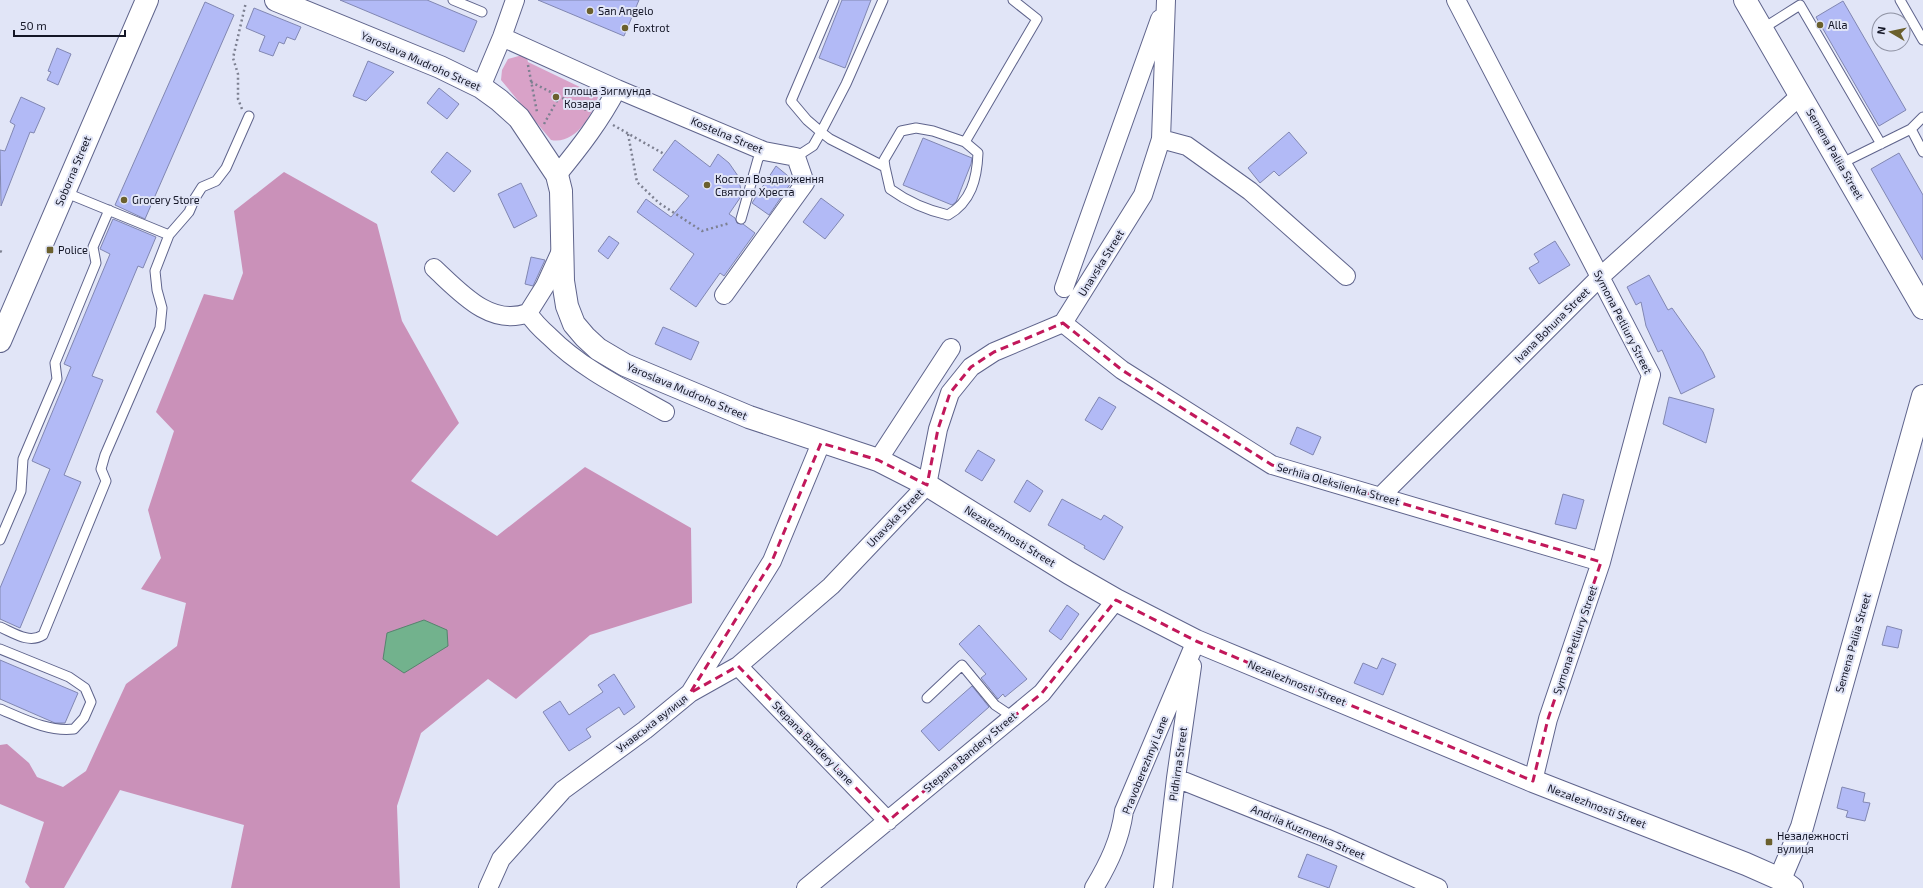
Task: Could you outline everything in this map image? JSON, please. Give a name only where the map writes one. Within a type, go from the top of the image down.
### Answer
[{"type":"street","name":"Soborna Street","points":[[2,334],[147,0]]},
{"type":"street","name":"Yaroslava Mudroho Street","points":[[276,0],[440,68],[481,87],[499,100],[519,118],[557,174],[561,191],[564,244],[563,281],[567,306],[574,324],[598,349],[625,365],[670,385],[748,417],[821,443]]},
{"type":"street","points":[[481,87],[502,38],[515,0]]},
{"type":"street","name":"Symona Petliury Street","points":[[1456,0],[1652,375],[1601,562],[1548,719],[1533,781]]},
{"type":"street","name":"Semena Paliia Street","points":[[1745,0],[1923,308]]},
{"type":"street","name":"Unavska Street","points":[[690,693],[738,666],[831,586],[927,485],[938,429],[950,393],[971,367],[994,352],[1063,323],[1143,195],[1161,139],[1165,2]]},
{"type":"street","name":"Unavska Street","points":[[1064,288],[1165,2]]},
{"type":"street","name":"Kostelna Street","points":[[502,38],[764,151],[796,157]]},
{"type":"street","points":[[557,174],[584,143],[601,118],[617,88]]},
{"type":"street","name":"Ivana Bohuna Street","points":[[1381,496],[1600,277],[1801,95]]},
{"type":"street","points":[[1161,139],[1187,146],[1250,191],[1346,276]]},
{"type":"street","points":[[724,295],[805,183],[796,157]]},
{"type":"street","name":"Yaroslava Mudroho Street","points":[[564,244],[546,286],[528,313],[566,353],[592,372],[665,412]]},
{"type":"street","points":[[434,268],[480,308],[492,314],[522,315],[528,313]]},
{"type":"street","name":"Serhiia Oleksiienka Street","points":[[1063,323],[1122,370],[1272,465],[1601,562]]},
{"type":"street","points":[[878,460],[951,348]]},
{"type":"street","name":"Semena Paliia Street","points":[[1785,885],[1923,396]]},
{"type":"street","name":"Nezalezhnosti Street","points":[[821,443],[878,460],[927,485],[1069,573],[1116,600],[1196,641],[1785,885]]},
{"type":"street","name":"Унавська вулиця","points":[[488,888],[501,858],[563,790],[646,730],[690,693],[772,561],[821,443]]},
{"type":"street","name":"Stepana Bandery Street","points":[[806,888],[1042,693],[1116,600]]},
{"type":"street","name":"Pidhirna Street","points":[[1163,888],[1176,778],[1196,641]]},
{"type":"street","name":"Pravoberezhnyi Lane","points":[[1094,888],[1113,854],[1121,829],[1124,811],[1196,641]]},
{"type":"street","name":"Stepana Bandery Lane","points":[[738,666],[888,821]]},
{"type":"street","name":"Andriia Kuzmenka Street","points":[[1176,778],[1326,838],[1438,888]]},
{"type":"lane","points":[[453,0],[482,12]]},
{"type":"lane","points":[[834,0],[791,101],[807,120],[830,139],[885,167]]},
{"type":"lane","points":[[796,157],[812,146],[821,132],[846,84],[883,0]]},
{"type":"lane","points":[[965,142],[1038,19],[1013,0]]},
{"type":"lane","points":[[1900,0],[1923,40]]},
{"type":"lane","points":[[1762,29],[1800,5],[1881,144]]},
{"type":"lane","points":[[0,627],[26,638],[34,639],[43,635],[106,481],[101,470],[105,455],[160,328],[162,308],[157,290],[155,271],[169,236],[189,212],[194,198],[202,188],[216,181],[226,168],[249,116]]},
{"type":"lane","points":[[1840,164],[1911,129],[1923,117]]},
{"type":"lane","points":[[916,128],[933,131],[965,142],[978,153],[978,170],[970,193],[960,208],[948,215],[919,206],[890,189],[885,167],[884,160],[902,131],[916,128]]},
{"type":"lane","points":[[1911,129],[1923,152]]},
{"type":"lane","points":[[741,219],[758,159],[764,151]]},
{"type":"lane","points":[[64,192],[169,236]]},
{"type":"lane","points":[[0,540],[21,491],[23,460],[57,379],[55,363],[96,264],[93,247],[109,210]]},
{"type":"lane","points":[[0,650],[69,677],[85,688],[91,702],[84,718],[74,729],[60,730],[44,727],[0,709]]},
{"type":"lane","points":[[927,698],[962,665],[995,705],[1013,717]]},
{"type":"path","points":[[246,2],[233,58],[238,74],[238,99],[242,110],[249,116]]},
{"type":"path","points":[[527,62],[538,116]]},
{"type":"path","points":[[541,130],[559,97]]},
{"type":"path","points":[[628,134],[637,182],[659,203],[702,230],[741,219]]},
{"type":"highlighted area","points":[[1063,323],[1122,370],[1272,465],[1601,562],[1548,719],[1533,781],[1196,641],[1116,600],[1042,693],[888,821],[738,666],[690,693],[772,561],[821,443],[878,460],[927,485],[938,429],[950,393],[971,367],[994,352]]},
{"type":"shaded area","name":"площа Зигмунда Козара","points":[[526,54],[528,62],[584,89],[592,85],[597,88],[599,94],[588,119],[576,133],[568,138],[551,140],[501,80],[502,70],[508,59]]},
{"type":"shaded area","points":[[284,172],[377,224],[402,321],[459,423],[411,481],[497,536],[585,467],[691,528],[692,603],[590,635],[516,699],[488,679],[421,733],[397,806],[400,888],[231,888],[244,825],[120,790],[64,888],[30,888],[25,882],[44,822],[0,804],[0,745],[7,744],[29,763],[37,777],[63,787],[86,771],[126,684],[177,646],[186,603],[141,589],[161,558],[148,510],[174,431],[156,412],[204,294],[233,300],[243,273],[234,211]]},
{"type":"shaded area","points":[[424,620],[447,630],[448,646],[404,673],[383,659],[387,633]]},
{"type":"building","points":[[340,0],[427,0],[477,21],[464,52]]},
{"type":"building","points":[[538,0],[639,0],[624,36]]},
{"type":"building","points":[[842,0],[871,0],[845,68],[819,58]]},
{"type":"building","points":[[1843,1],[1871,49],[1871,52],[1872,52],[1906,110],[1879,126],[1816,17]]},
{"type":"building","points":[[205,2],[234,15],[145,219],[115,205]]},
{"type":"building","points":[[254,8],[301,27],[295,40],[287,37],[284,44],[279,42],[273,56],[259,51],[265,36],[246,28]]},
{"type":"building","points":[[57,48],[71,54],[58,85],[47,80],[51,72],[48,71]]},
{"type":"building","points":[[368,61],[394,72],[366,101],[353,96]]},
{"type":"building","points":[[439,88],[459,104],[447,119],[427,103]]},
{"type":"building","points":[[21,97],[45,108],[34,133],[30,132],[1,206],[0,150],[5,151],[15,125],[10,122]]},
{"type":"building","points":[[1289,132],[1307,153],[1279,176],[1274,171],[1260,183],[1248,168]]},
{"type":"building","points":[[923,138],[972,158],[956,202],[952,205],[903,185]]},
{"type":"building","points":[[675,140],[710,167],[718,154],[729,163],[738,176],[742,195],[729,214],[735,218],[737,223],[743,224],[755,233],[724,276],[720,273],[696,307],[670,289],[694,254],[637,212],[646,199],[671,217],[689,196],[653,170]]},
{"type":"building","points":[[447,152],[471,171],[454,192],[431,172]]},
{"type":"building","points":[[1899,153],[1923,195],[1923,260],[1871,169]]},
{"type":"building","points":[[776,166],[793,180],[769,215],[752,203]]},
{"type":"building","points":[[521,183],[537,216],[514,228],[498,194]]},
{"type":"building","points":[[821,198],[844,215],[825,239],[803,222]]},
{"type":"building","points":[[113,219],[156,237],[143,268],[138,266],[92,376],[103,380],[64,475],[81,482],[20,628],[0,619],[0,588],[50,469],[32,461],[71,367],[64,364],[110,254],[100,249]]},
{"type":"building","points":[[609,236],[619,243],[608,259],[598,251]]},
{"type":"building","points":[[1555,241],[1570,265],[1539,284],[1529,268],[1539,262],[1534,254]]},
{"type":"building","points":[[531,257],[545,260],[533,286],[525,284]]},
{"type":"building","points":[[1649,275],[1668,310],[1672,308],[1703,352],[1715,377],[1681,394],[1662,350],[1658,352],[1646,326],[1641,302],[1636,305],[1627,287]]},
{"type":"building","points":[[663,327],[699,342],[691,360],[655,344]]},
{"type":"building","points":[[1099,397],[1116,407],[1102,430],[1085,420]]},
{"type":"building","points":[[1669,397],[1714,409],[1706,443],[1663,424]]},
{"type":"building","points":[[1297,427],[1321,437],[1313,455],[1290,444]]},
{"type":"building","points":[[978,450],[995,460],[982,481],[965,471]]},
{"type":"building","points":[[1027,480],[1043,491],[1030,512],[1014,502]]},
{"type":"building","points":[[1563,494],[1584,500],[1576,529],[1555,524]]},
{"type":"building","points":[[1062,499],[1101,520],[1104,515],[1123,527],[1104,560],[1084,548],[1085,546],[1048,525]]},
{"type":"building","points":[[1067,605],[1079,614],[1061,640],[1049,631]]},
{"type":"building","points":[[979,625],[1027,679],[1005,697],[1003,694],[998,699],[981,678],[986,674],[959,644]]},
{"type":"building","points":[[1887,626],[1902,630],[1898,648],[1882,645]]},
{"type":"building","points":[[1382,658],[1396,664],[1383,695],[1354,683],[1363,663],[1377,669]]},
{"type":"building","points":[[0,660],[78,693],[65,723],[55,723],[0,699]]},
{"type":"building","points":[[614,674],[635,707],[624,715],[619,707],[586,729],[591,737],[569,751],[543,712],[560,701],[569,715],[603,692],[598,685]]},
{"type":"building","points":[[972,686],[989,707],[939,751],[921,731]]},
{"type":"building","points":[[1842,787],[1865,793],[1863,802],[1870,803],[1865,821],[1846,817],[1848,811],[1837,808]]},
{"type":"building","points":[[1307,854],[1337,866],[1329,888],[1298,877]]},
{"type":"place","name":"San Angelo","points":[[590,11]]},
{"type":"place","name":"Alla","points":[[1820,25]]},
{"type":"place","name":"Foxtrot","points":[[625,28]]},
{"type":"place","name":"площа Зигмунда Козара","points":[[556,97]]},
{"type":"place","name":"Костел Воздвиження Святого Хреста","points":[[707,185]]},
{"type":"place","name":"Grocery Store","points":[[124,200]]},
{"type":"place","name":"Police","points":[[50,250]]},
{"type":"place","name":"Незалежності вулиця","points":[[1769,842]]}]
